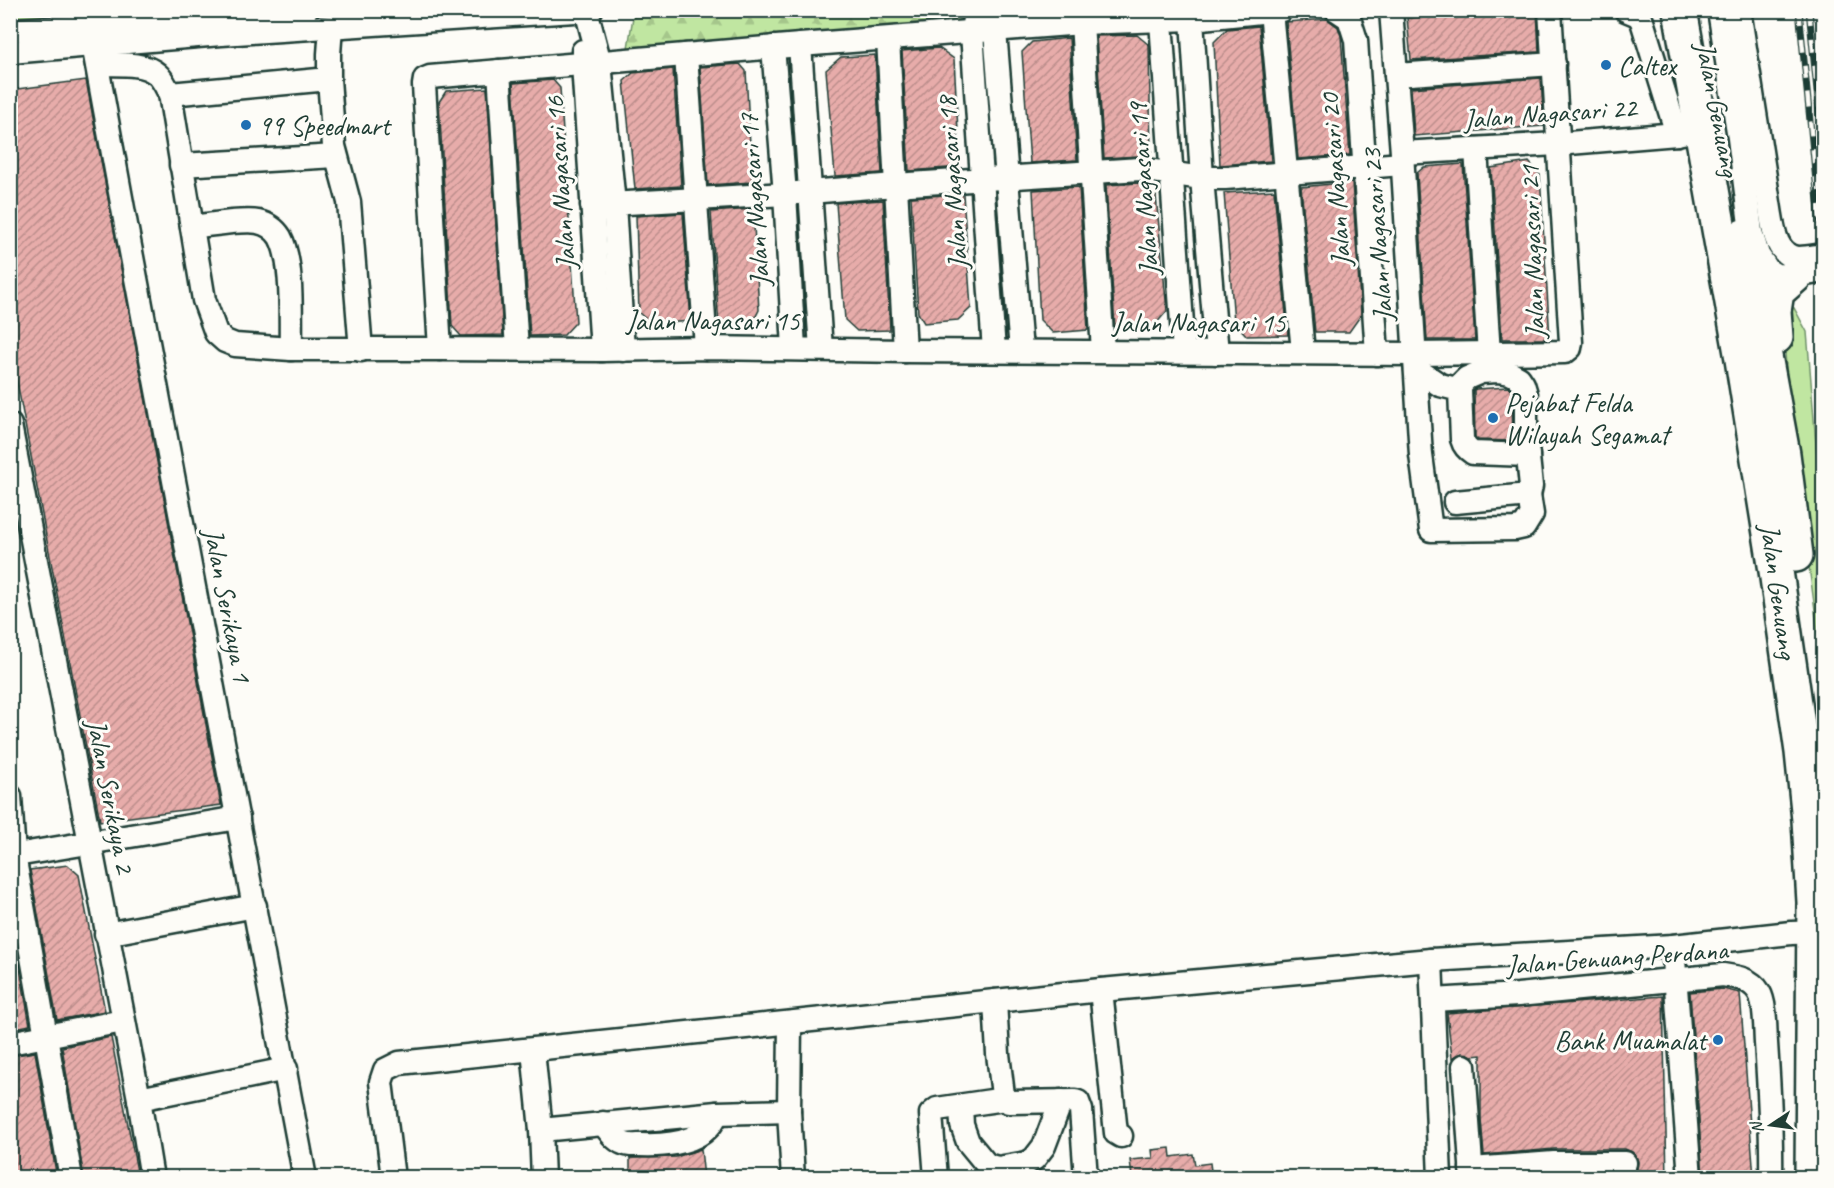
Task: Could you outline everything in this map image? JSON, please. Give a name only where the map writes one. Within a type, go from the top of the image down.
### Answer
[{"type":"highway","name":"Jalan Genuang","points":[[1680,10],[1689,132],[1764,494],[1802,752],[1819,932],[1812,1178]]},
{"type":"highway","name":"Jalan Genuang","points":[[1700,10],[1783,454],[1824,778]]},
{"type":"highway","points":[[1783,454],[1775,300],[1777,292],[1809,274]]},
{"type":"street","points":[[94,45],[221,13],[306,10]]},
{"type":"street","points":[[440,349],[425,79],[773,47],[888,39],[973,22],[1082,24],[1161,21],[1281,10]]},
{"type":"street","name":"Jalan Nagasari 20","points":[[1337,10],[1349,18],[1356,40],[1377,354]]},
{"type":"street","name":"Jalan Nagasari 23","points":[[1391,10],[1420,455],[1431,530],[1515,530],[1524,527],[1532,514],[1528,495]]},
{"type":"street","points":[[1550,10],[1557,144]]},
{"type":"street","points":[[1626,10],[1638,15],[1642,21],[1689,132]]},
{"type":"street","points":[[1719,10],[1751,232],[1758,255],[1768,270],[1776,274],[1809,274]]},
{"type":"street","points":[[1738,10],[1775,234],[1782,251],[1787,256],[1799,258],[1824,255]]},
{"type":"street","points":[[10,52],[458,15],[588,11]]},
{"type":"street","name":"Jalan Nagasari 16","points":[[588,11],[612,350]]},
{"type":"street","points":[[1271,11],[1303,352]]},
{"type":"street","points":[[1192,19],[1216,353]]},
{"type":"street","points":[[991,21],[1008,178],[1021,351]]},
{"type":"street","name":"Jalan Nagasari 19","points":[[1161,21],[1184,352]]},
{"type":"street","name":"Jalan Nagasari 18","points":[[973,22],[994,351]]},
{"type":"street","points":[[1082,24],[1103,351]]},
{"type":"street","points":[[331,27],[328,54],[329,80],[336,156],[343,173],[349,202],[361,350]]},
{"type":"street","points":[[10,30],[94,45],[155,72],[162,78],[170,94],[329,80]]},
{"type":"street","points":[[888,39],[905,351]]},
{"type":"street","name":"Jalan Serikaya 1","points":[[94,45],[305,1178]]},
{"type":"street","points":[[800,45],[821,349]]},
{"type":"street","name":"Jalan Nagasari 17","points":[[773,47],[794,348]]},
{"type":"street","points":[[686,55],[706,348]]},
{"type":"street","points":[[1396,75],[1554,64]]},
{"type":"street","points":[[499,71],[517,349]]},
{"type":"street","name":"Jalan Nagasari 15","points":[[170,94],[204,300],[216,333],[225,341],[235,345],[361,350],[794,348],[905,351],[1303,352],[1377,354],[1415,362]]},
{"type":"street","name":"Jalan Nagasari 22","points":[[603,204],[785,194],[1140,169],[1202,178],[1286,174],[1365,167],[1402,158],[1476,149],[1689,132]]},
{"type":"street","name":"Jalan Nagasari 21","points":[[1415,362],[1488,354],[1565,352],[1570,348],[1557,144]]},
{"type":"street","points":[[1476,149],[1488,354]]},
{"type":"street","points":[[181,165],[336,156]]},
{"type":"street","points":[[192,226],[256,222],[270,226],[279,235],[285,249],[289,274],[291,349]]},
{"type":"street","points":[[1415,362],[1440,385],[1460,390]]},
{"type":"street","points":[[1455,502],[1528,495],[1531,492],[1526,394],[1523,384],[1519,378],[1510,373],[1497,371],[1480,372],[1467,378],[1461,384],[1460,390],[1463,445],[1473,453],[1528,455]]},
{"type":"street","name":"Jalan Serikaya 2","points":[[10,425],[21,533],[90,842],[152,1178]]},
{"type":"street","points":[[10,796],[12,855],[47,1036],[71,1178]]},
{"type":"street","points":[[12,855],[238,818]]},
{"type":"street","points":[[106,934],[255,906]]},
{"type":"street","points":[[393,1178],[381,1082],[385,1070],[399,1063],[1101,990],[1431,960],[1673,946],[1819,932]]},
{"type":"street","points":[[1673,946],[1690,1178]]},
{"type":"street","points":[[1431,960],[1440,1178]]},
{"type":"street","name":"Jalan Genuang Perdana","points":[[1433,1000],[1529,994],[1723,975],[1740,977],[1750,982],[1760,993],[1764,1017],[1772,1118],[1771,1178]]},
{"type":"street","points":[[1101,990],[1116,1133],[1120,1136]]},
{"type":"street","points":[[995,1001],[998,1054],[1005,1100]]},
{"type":"street","points":[[10,1043],[123,1021]]},
{"type":"street","points":[[790,1023],[789,1111],[793,1178]]},
{"type":"street","points":[[533,1050],[543,1178]]},
{"type":"street","points":[[1464,1066],[1471,1173],[1554,1163],[1625,1163]]},
{"type":"street","points":[[139,1099],[286,1069]]},
{"type":"street","points":[[936,1178],[931,1114],[937,1109],[1005,1100],[1015,1102],[1075,1101],[1080,1106],[1086,1178]]},
{"type":"street","points":[[961,1106],[962,1125],[969,1142],[987,1164],[998,1168],[1027,1163],[1034,1159],[1044,1146],[1061,1101]]},
{"type":"street","points":[[541,1130],[717,1113],[789,1111]]},
{"type":"green space","points":[[719,10],[965,11],[955,25],[628,48],[633,17]]},
{"type":"green space","points":[[11,11],[139,11],[11,20]]},
{"type":"green space","points":[[1781,305],[1794,308],[1807,332],[1823,531],[1823,688],[1815,610],[1793,451]]},
{"type":"building","points":[[1504,10],[1537,10],[1539,52],[1411,60],[1407,18]]},
{"type":"building","points":[[1327,19],[1338,27],[1341,36],[1350,155],[1298,159],[1286,22]]},
{"type":"building","points":[[1259,26],[1271,161],[1220,165],[1214,42],[1227,29]]},
{"type":"building","points":[[1137,35],[1149,45],[1151,157],[1104,158],[1096,36]]},
{"type":"building","points":[[1069,38],[1077,160],[1030,163],[1022,52],[1032,42]]},
{"type":"building","points":[[939,48],[954,59],[960,167],[909,171],[902,51]]},
{"type":"building","points":[[875,55],[882,173],[835,176],[826,70],[841,57]]},
{"type":"building","points":[[740,64],[746,71],[752,182],[708,185],[700,67]]},
{"type":"building","points":[[673,69],[681,186],[635,189],[624,81],[633,73]]},
{"type":"building","points":[[1541,78],[1544,126],[1414,136],[1411,88]]},
{"type":"building","points":[[86,80],[221,805],[100,821],[10,345],[10,90]]},
{"type":"building","points":[[553,80],[560,88],[576,322],[564,335],[530,336],[513,83]]},
{"type":"building","points":[[487,88],[503,335],[461,336],[452,326],[439,102],[446,91]]},
{"type":"building","points":[[1529,162],[1540,175],[1550,339],[1502,339],[1491,168]]},
{"type":"building","points":[[1463,164],[1475,340],[1427,340],[1417,173],[1424,167]]},
{"type":"building","points":[[1352,182],[1361,315],[1349,332],[1315,332],[1301,187]]},
{"type":"building","points":[[1139,183],[1155,185],[1167,311],[1154,326],[1115,328],[1106,185]]},
{"type":"building","points":[[1079,187],[1088,330],[1053,333],[1040,320],[1033,190]]},
{"type":"building","points":[[1274,190],[1288,335],[1247,336],[1234,322],[1224,193]]},
{"type":"building","points":[[963,194],[971,308],[958,320],[924,323],[918,313],[911,197]]},
{"type":"building","points":[[883,200],[890,330],[857,331],[845,320],[836,203]]},
{"type":"building","points":[[753,209],[759,310],[752,324],[719,326],[711,212]]},
{"type":"building","points":[[683,213],[691,321],[652,324],[639,313],[636,216]]},
{"type":"building","name":"Pejabat Felda Wilayah Segamat","points":[[1508,387],[1512,396],[1513,441],[1478,440],[1475,437],[1474,390]]},
{"type":"building","points":[[68,865],[79,875],[105,1011],[57,1020],[30,870]]},
{"type":"building","points":[[10,913],[30,1025],[10,1029]]},
{"type":"building","points":[[1723,989],[1740,993],[1754,1178],[1703,1178],[1690,992]]},
{"type":"building","points":[[1663,996],[1667,1178],[1541,1178],[1631,1175],[1637,1169],[1638,1162],[1632,1152],[1625,1149],[1554,1149],[1484,1155],[1481,1119],[1481,1055],[1472,1056],[1462,1053],[1452,1058],[1447,1013]]},
{"type":"building","points":[[111,1037],[138,1178],[84,1178],[62,1047]]},
{"type":"building","points":[[35,1052],[57,1178],[12,1178],[10,1056]]},
{"type":"building","points":[[1170,1148],[1171,1157],[1193,1154],[1195,1165],[1210,1163],[1212,1178],[1132,1178],[1130,1160],[1153,1158],[1152,1150]]},
{"type":"building","points":[[701,1149],[704,1178],[630,1178],[630,1158],[676,1157]]},
{"type":"railway","points":[[1799,10],[1824,262]]},
{"type":"railway","points":[[1809,10],[1824,161]]},
{"type":"place","name":"Caltex","points":[[1606,65]]},
{"type":"place","name":"99 Speedmart","points":[[246,125]]},
{"type":"place","name":"Pejabat Felda Wilayah Segamat","points":[[1493,418]]},
{"type":"place","name":"Bank Muamalat","points":[[1718,1040]]}]
